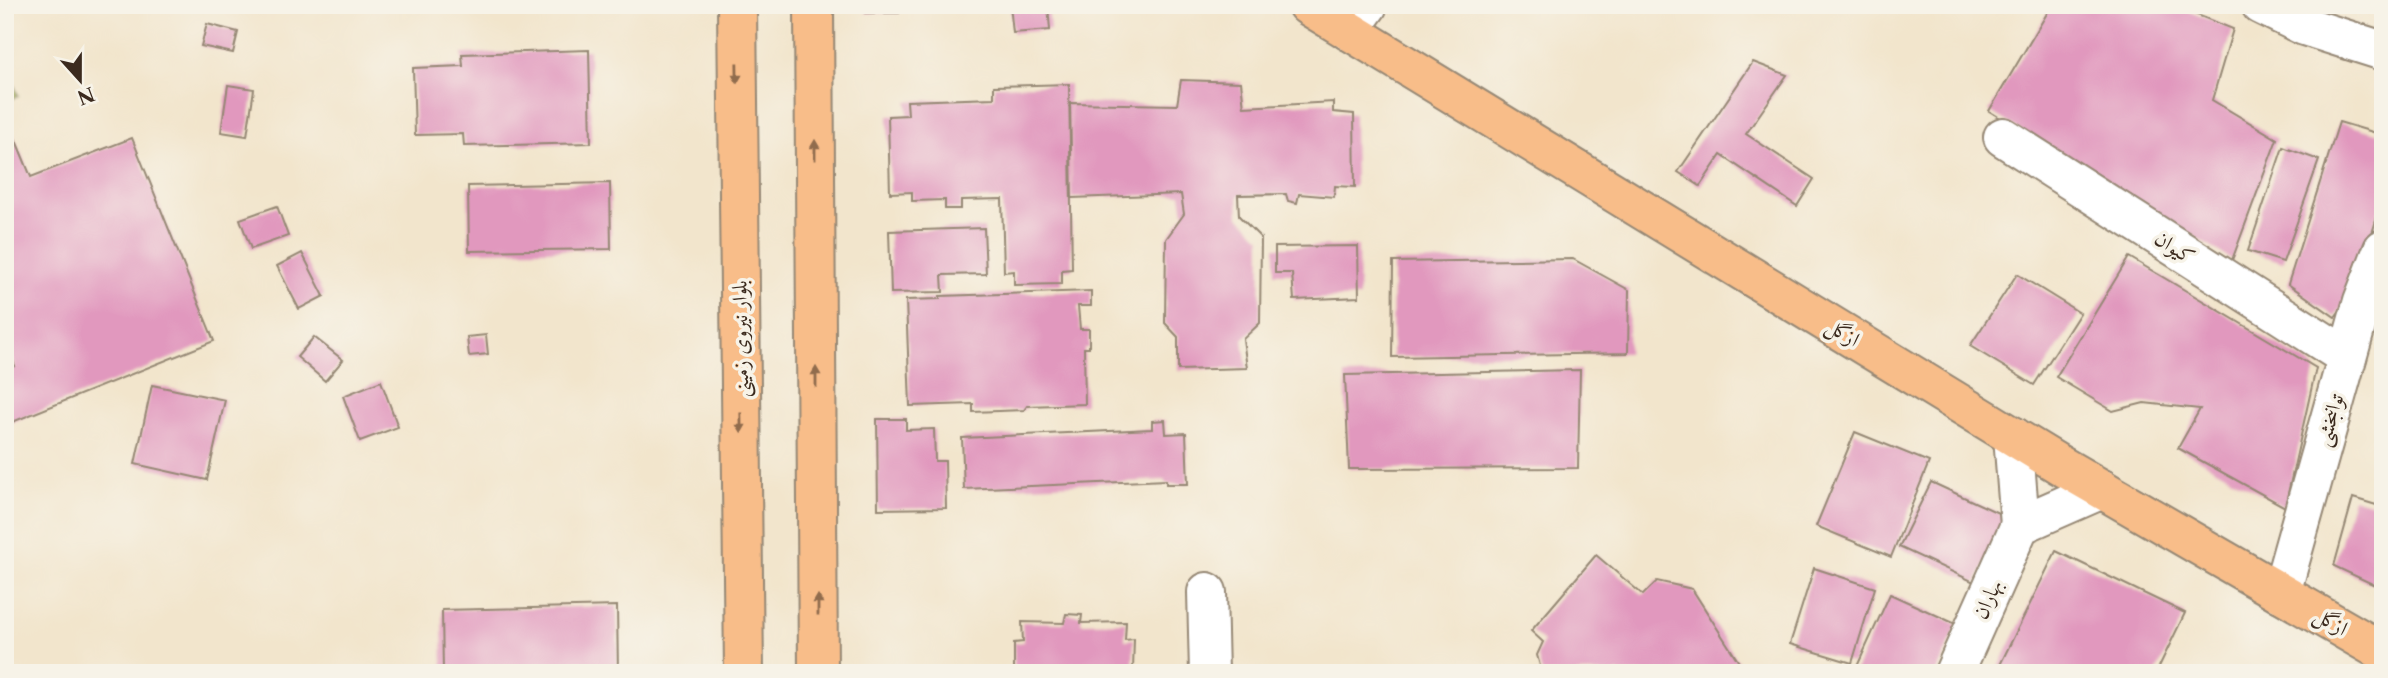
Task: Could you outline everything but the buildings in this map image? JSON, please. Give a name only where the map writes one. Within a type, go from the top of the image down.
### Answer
[{"type":"main road","name":"بلوار نیروی زمینی","points":[[737,5],[744,673]]},
{"type":"main road","points":[[814,5],[818,673]]},
{"type":"main road","name":"ازگل","points":[[1307,5],[1359,18],[2013,436],[2383,652]]},
{"type":"street","points":[[2261,5],[2304,26],[2383,51]]},
{"type":"street","name":"کیوان","points":[[2003,138],[2347,357]]},
{"type":"street","name":"توانبخشی","points":[[2281,593],[2347,357],[2373,304],[2383,249]]},
{"type":"street","points":[[2013,436],[2020,526],[2102,489]]},
{"type":"street","name":"بهاران","points":[[1955,673],[2020,526]]},
{"type":"street","points":[[1207,592],[1209,673]]},
{"type":"green space","points":[[5,63],[18,96],[5,101]]}]
